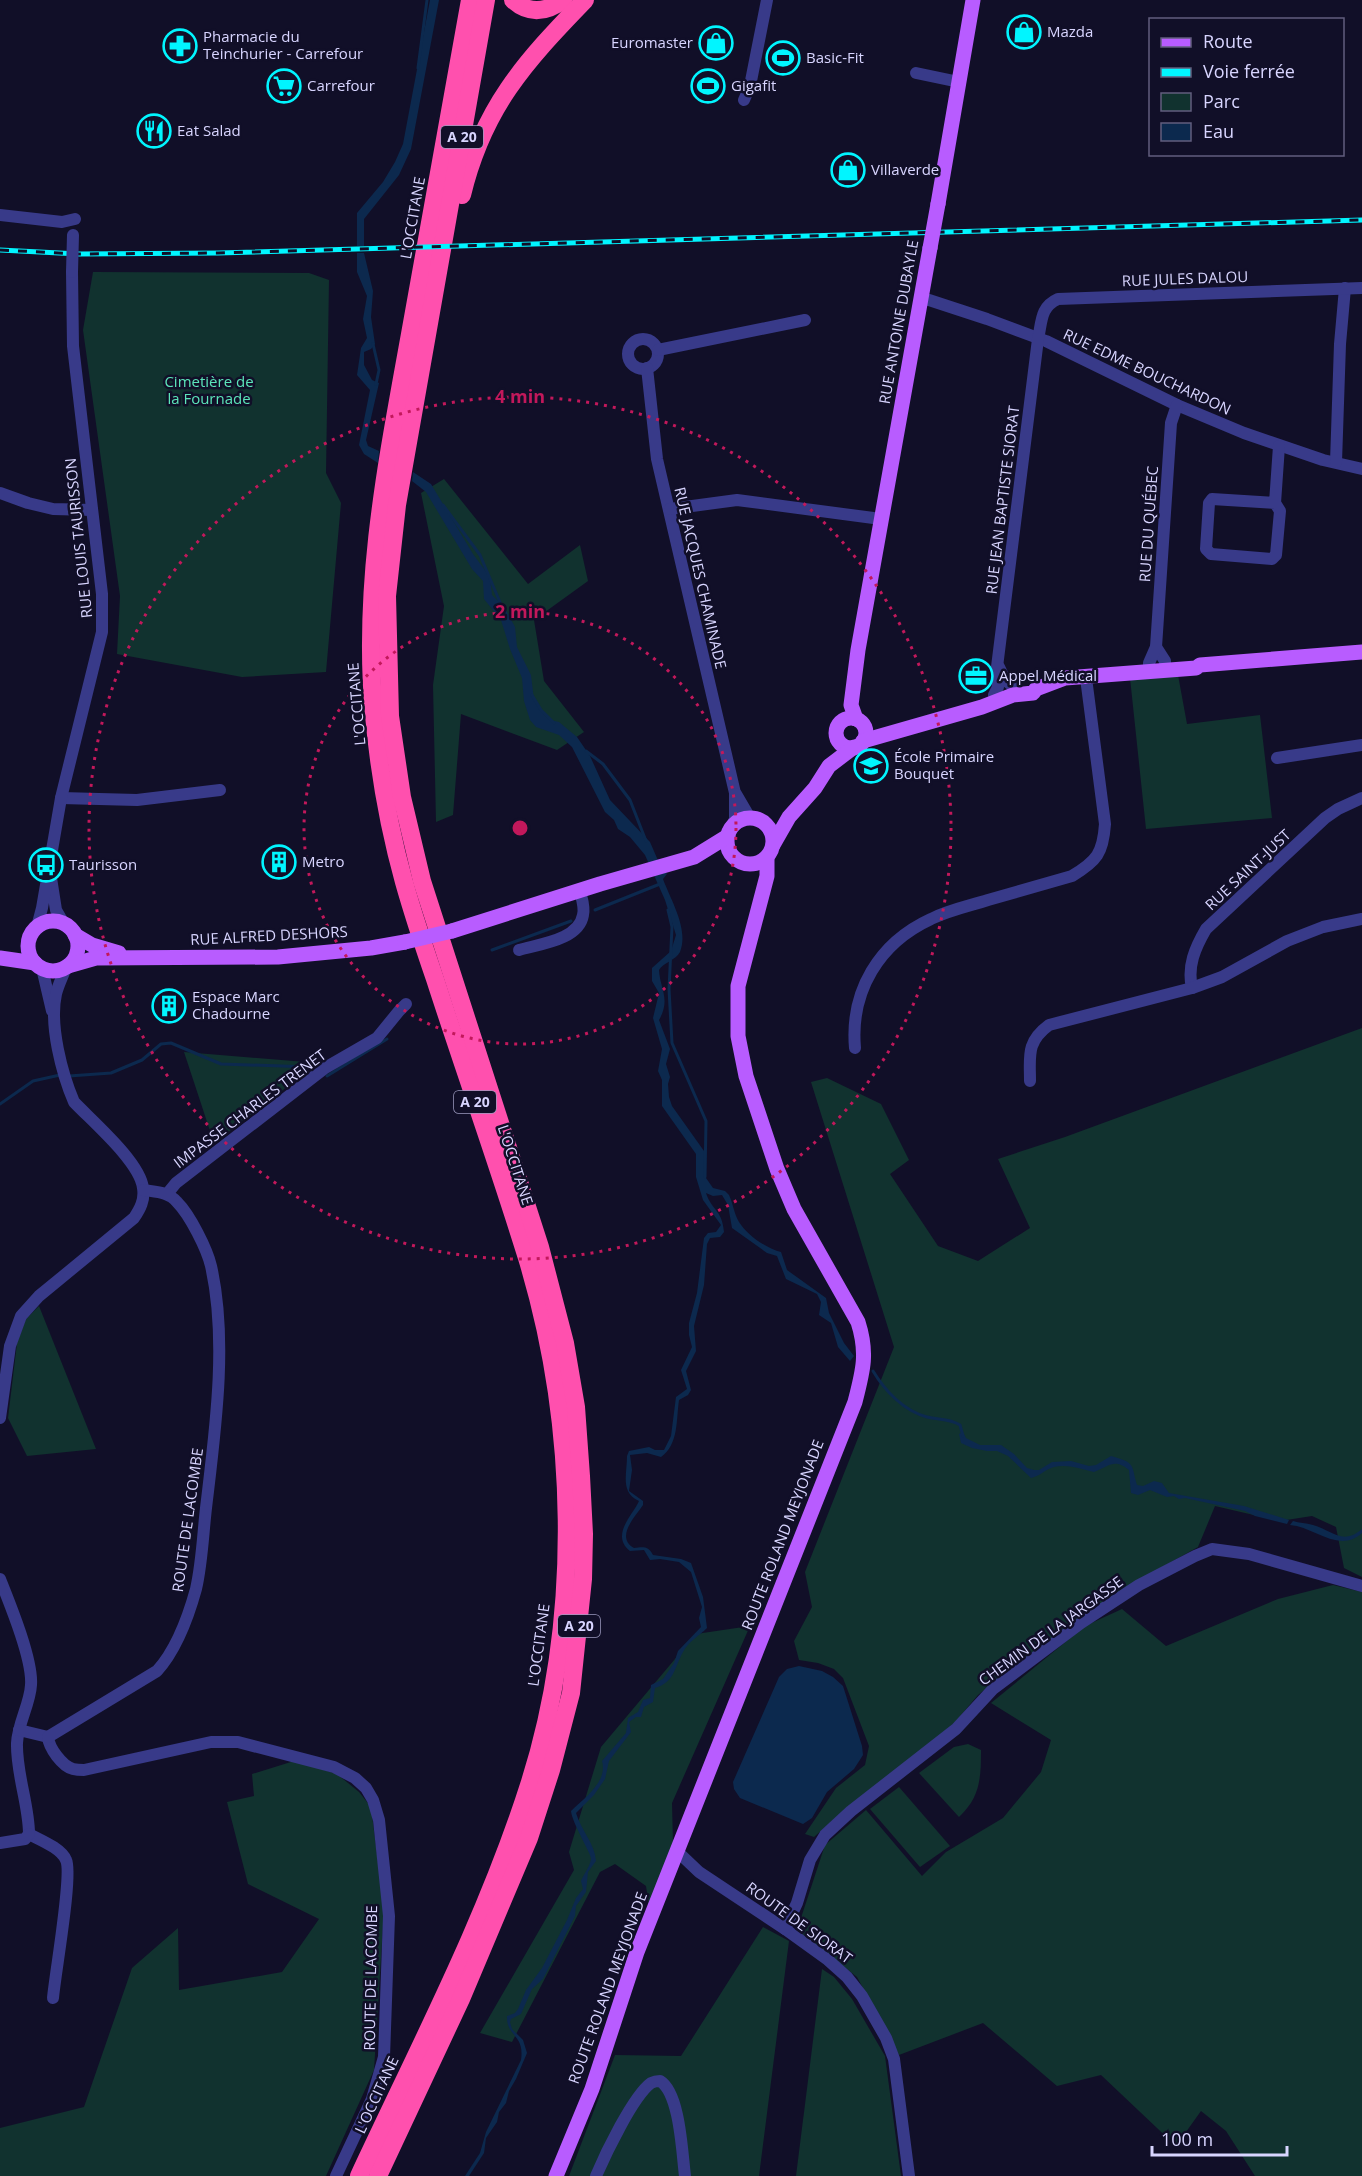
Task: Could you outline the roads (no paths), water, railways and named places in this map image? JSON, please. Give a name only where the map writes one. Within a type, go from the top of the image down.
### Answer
[{"type":"highway","name":"L'OCCITANE","points":[[359,2176],[482,1909],[512,1836],[532,1776],[546,1721],[562,1622],[566,1564],[565,1487],[560,1414],[546,1337],[528,1262],[404,882],[385,801],[374,715],[371,596],[381,499],[471,0]]},
{"type":"highway","name":"L'OCCITANE","points":[[378,2176],[461,1999],[529,1838],[551,1770],[571,1693],[580,1613],[584,1546],[576,1407],[565,1343],[540,1247],[422,881],[402,797],[390,716],[387,596],[397,505],[486,0]]},
{"type":"highway","points":[[513,0],[524,8],[534,11],[544,10],[564,0]]},
{"type":"highway","points":[[438,274],[451,237],[473,157],[503,94],[522,68],[585,0]]},
{"type":"main road","name":"RUE ANTOINE DUBAYLE","points":[[770,851],[789,817],[814,788],[831,760],[859,733],[851,705],[858,650],[973,0]]},
{"type":"main road","name":"RUE ANTOINE DUBAYLE","points":[[831,760],[837,730],[844,715],[852,660],[858,650]]},
{"type":"main road","points":[[859,733],[846,718],[837,730],[841,744],[859,733],[888,729],[960,709],[991,704],[1013,695],[1033,693],[1036,689],[1065,678],[1090,677],[1098,670],[1112,667],[1149,667],[1195,662],[1200,665],[1323,657],[1362,652]]},
{"type":"main road","points":[[1323,657],[1343,662],[1362,661]]},
{"type":"main road","points":[[960,709],[1014,687],[1036,689]]},
{"type":"main road","name":"RUE ANTOINE DUBAYLE","points":[[756,819],[783,814],[799,805]]},
{"type":"main road","points":[[580,891],[694,857],[713,856],[755,864],[770,851],[771,831],[756,819],[738,821],[729,833],[694,857]]},
{"type":"main road","points":[[729,833],[728,848],[754,877],[760,903]]},
{"type":"main road","name":"ROUTE ROLAND MEYJONADE","points":[[556,2176],[592,2089],[637,1952],[855,1402],[865,1359],[858,1322],[794,1209],[777,1169],[746,1076],[738,1036],[738,986],[768,876],[770,851]]},
{"type":"main road","name":"RUE ALFRED DESHORS","points":[[134,957],[298,956],[371,948],[452,931],[580,891]]},
{"type":"main road","points":[[0,953],[12,950],[50,921],[70,929],[92,945],[134,957]]},
{"type":"main road","points":[[67,967],[73,961],[78,948],[70,929]]},
{"type":"main road","points":[[33,932],[28,951],[38,966]]},
{"type":"main road","points":[[0,958],[38,966],[50,971],[96,958],[134,957]]},
{"type":"street","points":[[744,100],[750,86],[767,0]]},
{"type":"street","points":[[916,74],[959,82]]},
{"type":"street","points":[[0,207],[75,219]]},
{"type":"street","points":[[0,215],[62,222],[75,219]]},
{"type":"street","name":"RUE LOUIS TAURISSON","points":[[50,867],[61,798],[102,632],[102,594],[73,346],[72,272],[75,219]]},
{"type":"street","points":[[1336,462],[1340,344],[1345,288]]},
{"type":"street","name":"RUE JULES DALOU","points":[[1038,339],[1043,313],[1048,303],[1058,299],[1362,288]]},
{"type":"street","name":"RUE EDME BOUCHARDON","points":[[921,300],[928,300],[987,319],[1038,339],[1177,405],[1279,446],[1362,469]]},
{"type":"street","points":[[658,350],[805,320]]},
{"type":"street","points":[[645,338],[652,342],[658,350],[657,360],[647,368],[635,367],[627,354],[630,345],[637,339],[645,338]]},
{"type":"street","name":"RUE JEAN BAPTISTE SIORAT","points":[[994,695],[998,687],[998,666],[1038,339]]},
{"type":"street","name":"RUE JACQUES CHAMINADE","points":[[647,368],[657,459],[735,793],[735,819],[729,833]]},
{"type":"street","name":"RUE DU QUÉBEC","points":[[1149,667],[1156,647],[1171,423],[1177,405]]},
{"type":"street","points":[[1275,503],[1212,499],[1209,503],[1206,549],[1211,554],[1272,559],[1276,555],[1280,512],[1275,503],[1279,446]]},
{"type":"street","points":[[0,493],[52,509],[92,510]]},
{"type":"street","points":[[670,509],[737,500],[881,519]]},
{"type":"street","points":[[1156,647],[1165,665]]},
{"type":"street","points":[[998,666],[1005,680],[1014,687]]},
{"type":"street","points":[[855,1048],[853,1028],[856,1006],[864,984],[898,939],[932,918],[1072,876],[1089,866],[1098,857],[1104,842],[1105,824],[1090,677]]},
{"type":"street","points":[[1277,758],[1362,745]]},
{"type":"street","points":[[61,798],[137,800],[220,790]]},
{"type":"street","name":"RUE JACQUES CHAMINADE","points":[[735,793],[756,819]]},
{"type":"street","name":"RUE SAINT-JUST","points":[[1192,988],[1190,979],[1192,959],[1197,944],[1206,929],[1325,818],[1338,808],[1362,798]]},
{"type":"street","points":[[50,867],[56,910],[70,929]]},
{"type":"street","points":[[33,932],[50,867]]},
{"type":"street","points":[[519,950],[567,935],[578,928],[583,916],[580,891]]},
{"type":"street","points":[[1030,1081],[1032,1043],[1037,1034],[1049,1026],[1192,988],[1222,977],[1287,940],[1323,927],[1362,919]]},
{"type":"street","points":[[38,966],[55,1018]]},
{"type":"street","points":[[0,1418],[10,1346],[21,1316],[39,1296],[134,1218],[143,1202],[144,1190],[137,1170],[74,1102],[68,1089],[55,1018],[56,994],[67,967]]},
{"type":"street","name":"IMPASSE CHARLES TRENET","points":[[167,1194],[185,1176],[324,1068],[377,1038],[406,1004]]},
{"type":"street","points":[[144,1190],[167,1194]]},
{"type":"street","name":"ROUTE DE LACOMBE","points":[[167,1194],[177,1202],[204,1245],[211,1264],[215,1288],[218,1392],[196,1588],[170,1657],[157,1671],[48,1737],[49,1745],[72,1769],[84,1770],[211,1742],[238,1743],[334,1767],[355,1778],[366,1788],[373,1800],[379,1820],[389,1916],[384,2057],[372,2099],[336,2176]]},
{"type":"street","name":"CHEMIN DE LA JARGASSE","points":[[785,1929],[797,1902],[810,1860],[825,1835],[956,1730],[993,1689],[1081,1623],[1139,1585],[1212,1549],[1249,1554],[1362,1586]]},
{"type":"street","points":[[0,1579],[22,1640],[31,1678],[31,1688],[17,1742],[29,1834],[25,1839],[0,1843]]},
{"type":"street","points":[[19,1730],[48,1737]]},
{"type":"street","points":[[29,1834],[62,1853],[68,1863],[53,1998]]},
{"type":"street","name":"ROUTE DE SIORAT","points":[[678,1852],[699,1872],[828,1960],[847,1977],[862,1996],[886,2038],[894,2059],[909,2176]]},
{"type":"street","points":[[596,2176],[609,2146],[636,2102],[651,2083],[660,2080],[669,2090],[675,2110],[685,2176]]},
{"type":"water","points":[[430,0],[439,0],[411,149],[399,175],[364,219],[364,246],[357,246],[357,213],[383,182],[403,144]]},
{"type":"water","points":[[357,253],[364,253],[373,291],[371,317],[375,344],[364,352],[364,365],[372,380],[379,383],[366,440],[368,446],[379,451],[378,463],[364,454],[359,445],[370,390],[357,375],[361,348],[367,338],[363,319],[367,296],[357,272]]},
{"type":"water","points":[[413,472],[431,484],[473,554],[490,577],[492,595],[505,608],[515,627],[517,647],[531,675],[534,700],[545,716],[559,722],[577,737],[590,756],[610,800],[650,842],[660,865],[667,874],[663,879],[681,925],[682,943],[678,955],[659,970],[665,1000],[659,1020],[670,1049],[666,1064],[670,1077],[669,1097],[672,1106],[704,1151],[706,1178],[713,1188],[725,1191],[729,1195],[737,1219],[747,1232],[764,1245],[781,1252],[787,1270],[826,1298],[829,1313],[844,1343],[854,1356],[850,1361],[838,1347],[831,1323],[819,1315],[821,1302],[817,1294],[786,1279],[777,1256],[767,1253],[732,1228],[728,1205],[722,1195],[713,1196],[706,1193],[719,1214],[724,1232],[720,1237],[710,1238],[707,1244],[704,1285],[694,1326],[696,1351],[686,1371],[691,1390],[688,1395],[679,1400],[676,1431],[667,1452],[661,1457],[647,1453],[630,1455],[632,1470],[629,1491],[643,1501],[643,1505],[628,1527],[626,1538],[634,1548],[645,1548],[653,1555],[681,1559],[691,1563],[703,1597],[707,1628],[685,1649],[667,1682],[655,1688],[653,1702],[644,1707],[641,1717],[636,1717],[629,1722],[631,1732],[609,1761],[605,1779],[594,1795],[576,1813],[593,1849],[596,1861],[588,1872],[586,1892],[576,1906],[575,1916],[543,1979],[532,1989],[521,2014],[511,2019],[512,2029],[523,2040],[527,2053],[509,2091],[506,2103],[499,2112],[497,2122],[486,2138],[484,2153],[469,2176],[465,2176],[480,2153],[486,2132],[521,2060],[520,2045],[509,2028],[507,2016],[518,2009],[526,1990],[542,1968],[576,1898],[583,1889],[581,1881],[591,1859],[571,1811],[598,1783],[602,1776],[602,1761],[626,1733],[628,1718],[638,1712],[643,1700],[650,1698],[651,1685],[663,1679],[674,1663],[678,1651],[701,1627],[699,1618],[702,1607],[691,1572],[679,1562],[650,1560],[644,1550],[630,1551],[624,1545],[622,1532],[639,1501],[633,1498],[627,1488],[627,1456],[629,1451],[649,1447],[664,1450],[671,1436],[676,1397],[687,1389],[681,1370],[692,1347],[689,1323],[697,1293],[704,1238],[708,1233],[716,1232],[721,1225],[703,1200],[696,1177],[696,1154],[662,1106],[662,1080],[658,1071],[662,1049],[653,1018],[659,993],[652,981],[652,968],[671,951],[676,935],[665,900],[645,855],[630,837],[618,829],[614,820],[605,812],[572,747],[559,735],[536,727],[530,720],[524,701],[522,678],[501,620],[484,599],[483,581],[472,569],[426,492],[412,481]]},
{"type":"water","points":[[963,1432],[966,1438],[980,1445],[1001,1445],[1014,1454],[1027,1468],[1034,1470],[1039,1470],[1052,1462],[1071,1461],[1089,1466],[1096,1465],[1111,1456],[1131,1465],[1137,1485],[1143,1486],[1154,1481],[1162,1483],[1169,1493],[1244,1506],[1289,1520],[1287,1524],[1255,1516],[1245,1511],[1185,1498],[1179,1499],[1174,1496],[1167,1497],[1150,1490],[1138,1495],[1131,1493],[1129,1470],[1119,1464],[1112,1464],[1094,1472],[1059,1466],[1031,1478],[1008,1456],[997,1451],[972,1448],[961,1443],[959,1434]]},
{"type":"water","points":[[1293,1521],[1320,1527],[1343,1537],[1355,1534],[1362,1529],[1362,1533],[1353,1539],[1336,1540],[1290,1525]]},
{"type":"water","points":[[799,1666],[822,1671],[843,1686],[863,1755],[854,1769],[827,1792],[812,1818],[803,1824],[740,1798],[734,1789],[733,1782],[779,1677],[787,1669]]},
{"type":"waterway","points":[[418,68],[427,0]]},
{"type":"waterway","points":[[373,344],[379,370],[376,384]]},
{"type":"waterway","points":[[443,505],[480,555],[502,607]]},
{"type":"waterway","points":[[532,695],[541,710],[554,723]]},
{"type":"waterway","points":[[586,751],[603,764],[630,800],[646,841]]},
{"type":"waterway","points":[[595,910],[660,884]]},
{"type":"waterway","points":[[668,910],[672,927],[669,989],[672,1043],[706,1121],[705,1177]]},
{"type":"waterway","points":[[492,950],[571,921]]},
{"type":"waterway","points":[[327,1076],[387,1039]]},
{"type":"waterway","points":[[69,1076],[111,1073],[142,1060],[161,1044],[171,1043],[221,1064],[310,1067]]},
{"type":"waterway","points":[[0,1104],[33,1081],[60,1075]]},
{"type":"waterway","points":[[873,1371],[889,1393],[903,1405],[927,1417],[948,1420],[960,1425],[963,1436]]},
{"type":"railway","points":[[0,250],[79,254],[218,253],[1362,220]]},
{"type":"place","name":"Mazda","points":[[1024,32]]},
{"type":"place","name":"Euromaster","points":[[716,43]]},
{"type":"place","name":"Pharmacie du Teinchurier - Carrefour","points":[[180,46]]},
{"type":"place","name":"Basic-Fit","points":[[783,58]]},
{"type":"place","name":"Carrefour","points":[[284,86]]},
{"type":"place","name":"Gigafit","points":[[708,86]]},
{"type":"place","name":"Eat Salad","points":[[154,131]]},
{"type":"place","name":"Villaverde","points":[[848,170]]},
{"type":"place","name":"Appel Médical","points":[[976,676]]},
{"type":"place","name":"École Primaire Bouquet","points":[[871,766]]},
{"type":"place","name":"Metro","points":[[279,862]]},
{"type":"place","name":"Taurisson","points":[[46,865]]},
{"type":"place","name":"Espace Marc Chadourne","points":[[169,1006]]},
{"type":"park label","name":"Cimetière de la Fournade","points":[[209,390]]}]
